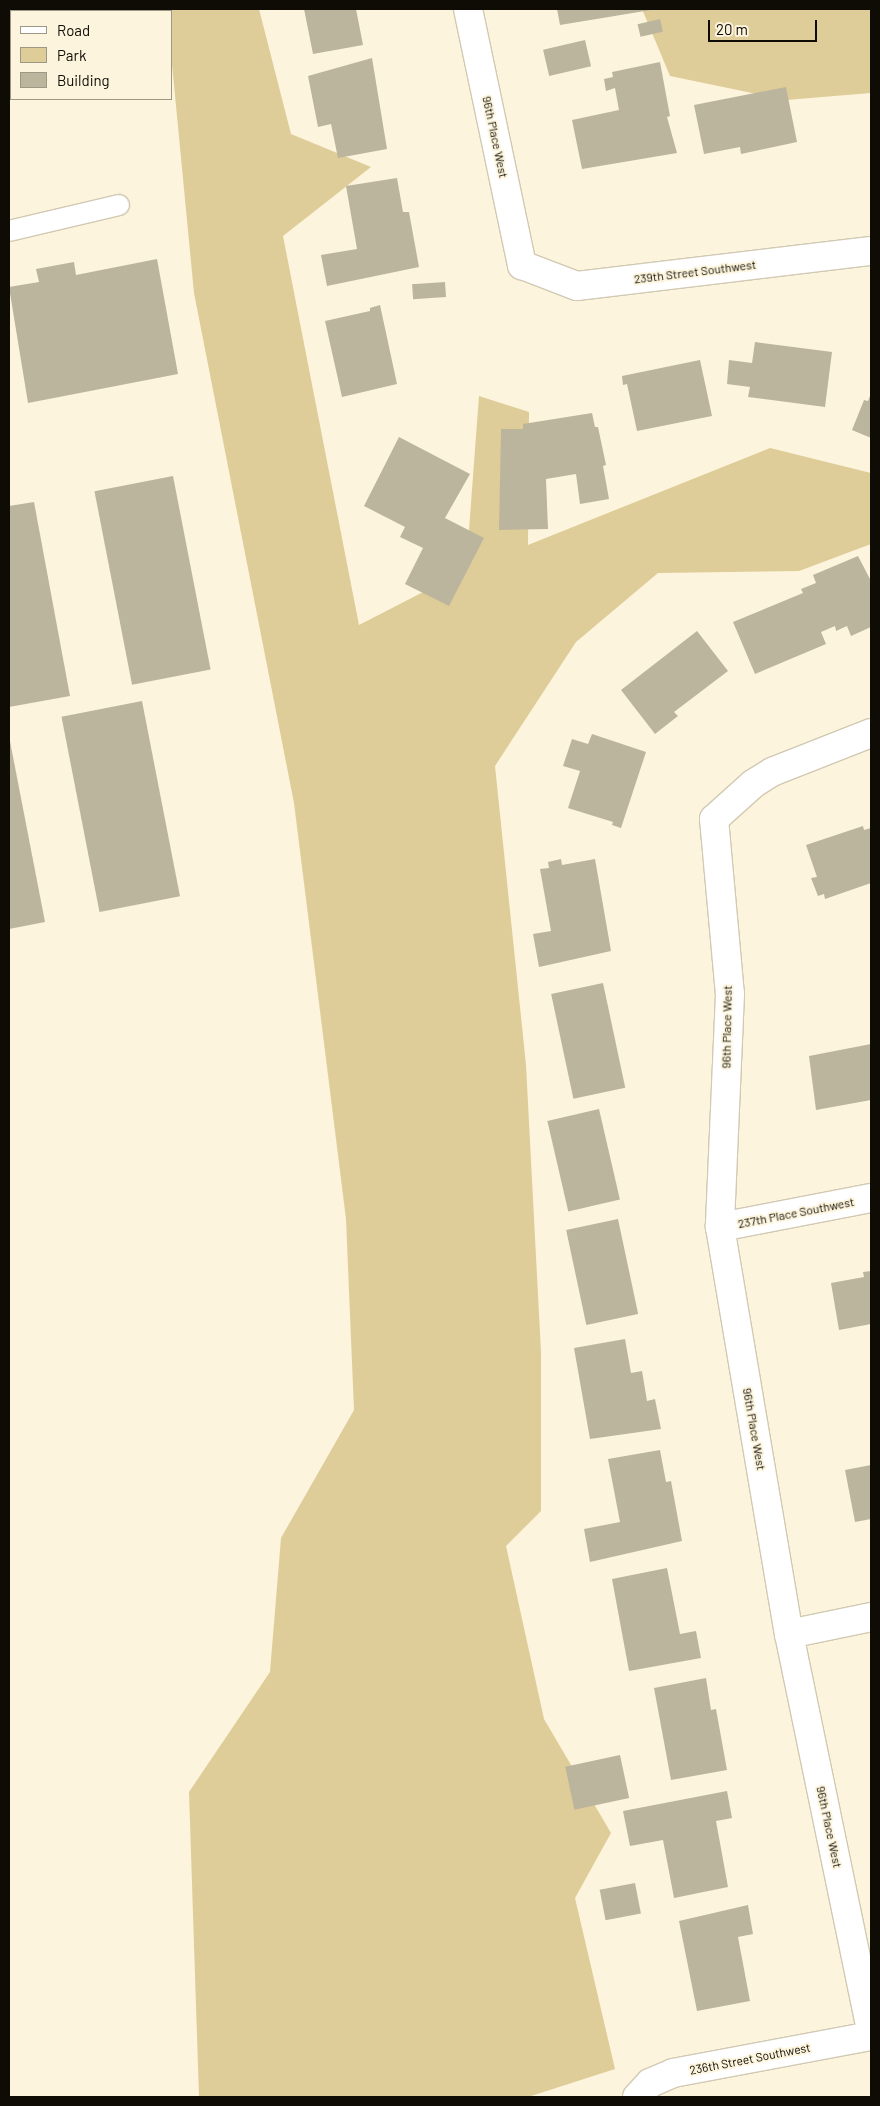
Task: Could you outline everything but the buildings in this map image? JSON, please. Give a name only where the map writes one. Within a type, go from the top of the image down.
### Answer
[{"type":"street","name":"96th Place West","points":[[468,9],[522,265]]},
{"type":"street","name":"239th Street Southwest","points":[[522,265],[577,286],[871,251]]},
{"type":"street","name":"96th Place West","points":[[871,733],[772,772],[753,784],[714,819],[730,994],[720,1227],[789,1634],[871,2031]]},
{"type":"street","name":"237th Place Southwest","points":[[720,1227],[871,1198]]},
{"type":"street","points":[[789,1634],[871,1616]]},
{"type":"street","name":"236th Street Southwest","points":[[637,2097],[650,2083],[673,2073],[871,2036]]},
{"type":"lane","points":[[9,231],[119,205]]},
{"type":"green space","points":[[167,9],[259,9],[291,134],[371,167],[283,236],[359,625],[466,570],[479,396],[529,412],[528,545],[770,448],[871,473],[871,544],[799,571],[658,573],[576,642],[495,766],[526,1065],[541,1352],[541,1511],[506,1546],[544,1719],[611,1833],[575,1898],[615,2069],[528,2097],[199,2097],[189,1792],[270,1672],[281,1538],[354,1410],[346,1219],[294,803],[194,293],[172,64],[172,10]]},
{"type":"green space","points":[[642,9],[871,9],[871,93],[786,100],[670,76]]}]
